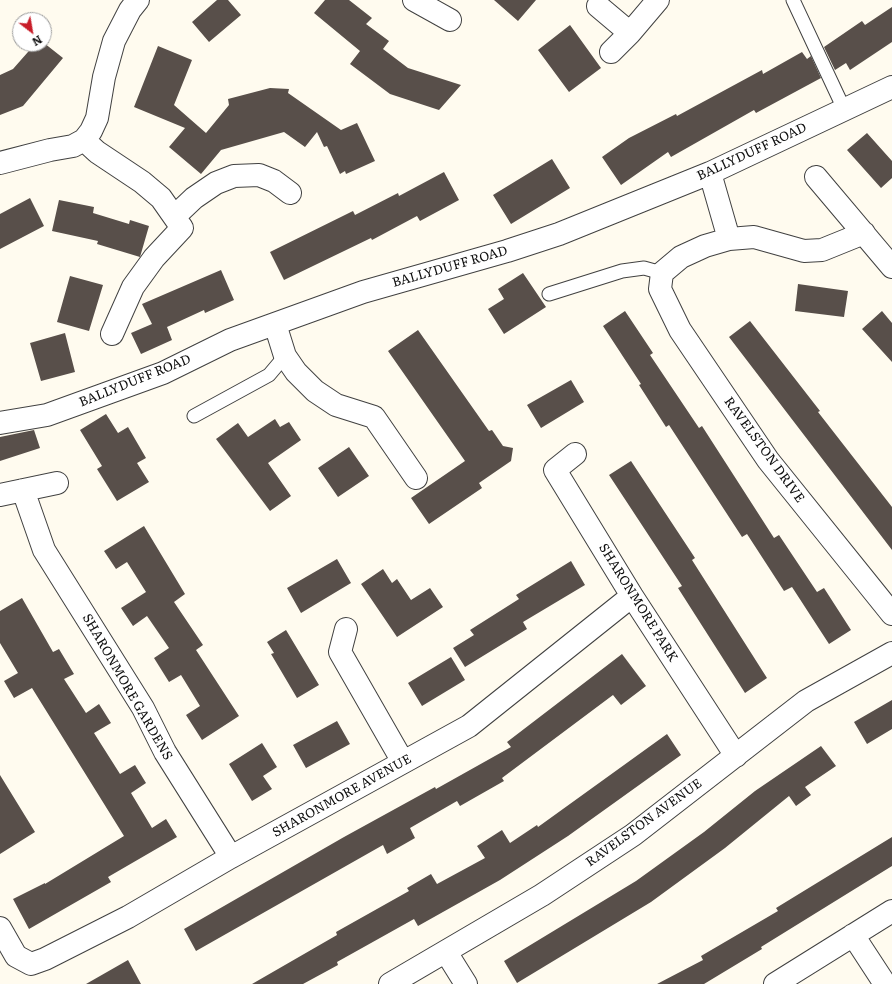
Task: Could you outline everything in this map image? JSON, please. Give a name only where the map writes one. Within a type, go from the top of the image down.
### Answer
[{"type":"street","points":[[0,163],[50,150],[73,146],[84,140],[91,131],[97,118],[104,77],[114,41],[130,10],[138,0]]},
{"type":"street","points":[[414,0],[450,20]]},
{"type":"street","points":[[611,52],[630,33],[658,0]]},
{"type":"street","points":[[598,6],[630,33]]},
{"type":"street","name":"BALLYDUFF ROAD","points":[[0,423],[47,416],[163,373],[230,340],[363,292],[507,251],[560,234],[710,173],[892,87]]},
{"type":"street","points":[[84,140],[97,152],[142,182],[161,198],[182,228],[154,258],[133,288],[112,334]]},
{"type":"street","points":[[710,173],[729,239]]},
{"type":"street","points":[[175,216],[194,198],[216,183],[234,176],[259,175],[274,181],[290,193]]},
{"type":"street","points":[[816,177],[892,267]]},
{"type":"street","points":[[662,273],[681,258],[705,246],[729,239],[754,238],[804,251],[822,250],[864,233]]},
{"type":"street","name":"RAVELSTON DRIVE","points":[[662,273],[660,289],[680,330],[768,460],[892,614]]},
{"type":"street","points":[[275,324],[285,356],[296,372],[315,391],[336,405],[374,417],[416,478]]},
{"type":"street","name":"SHARONMORE PARK","points":[[575,454],[555,470],[632,596],[736,756]]},
{"type":"street","points":[[0,495],[57,483]]},
{"type":"street","name":"SHARONMORE GARDENS","points":[[23,490],[44,550],[143,708],[165,752],[231,857]]},
{"type":"street","name":"SHARONMORE AVENUE","points":[[0,928],[16,956],[31,964],[45,959],[128,917],[231,857],[469,726],[632,596]]},
{"type":"street","points":[[346,629],[340,652],[403,762]]},
{"type":"street","name":"RAVELSTON AVENUE","points":[[390,984],[542,895],[632,835],[806,701],[892,653]]},
{"type":"street","points":[[775,984],[853,934],[892,912]]},
{"type":"street","points":[[853,934],[885,984]]},
{"type":"street","points":[[446,952],[466,984]]},
{"type":"lane","points":[[793,0],[844,109]]},
{"type":"lane","points":[[549,294],[622,271],[644,268],[662,273]]},
{"type":"lane","points":[[194,416],[269,375],[285,356]]},
{"type":"building","points":[[217,0],[228,0],[241,15],[209,42],[192,22]]},
{"type":"building","points":[[325,0],[349,0],[372,18],[366,24],[389,41],[383,49],[408,68],[461,85],[439,110],[390,94],[350,64],[360,51],[314,13]]},
{"type":"building","points":[[494,0],[536,0],[518,21]]},
{"type":"building","points":[[892,7],[892,42],[850,70],[846,63],[835,70],[824,47],[862,21],[865,25]]},
{"type":"building","points":[[570,25],[601,68],[569,92],[538,50]]},
{"type":"building","points":[[158,46],[192,60],[174,105],[206,133],[229,105],[228,99],[270,88],[289,89],[288,93],[341,130],[357,123],[375,161],[346,174],[345,171],[340,174],[327,146],[324,147],[317,132],[305,147],[284,132],[221,150],[201,174],[169,147],[185,128],[134,107]]},
{"type":"building","points":[[52,49],[63,58],[23,106],[0,115],[0,75],[13,69],[28,52],[52,52]]},
{"type":"building","points":[[802,52],[807,59],[811,56],[821,78],[756,113],[754,110],[671,157],[668,152],[621,185],[602,157],[629,138],[676,114],[677,116],[762,70],[763,74]]},
{"type":"building","points":[[867,133],[892,161],[892,178],[881,188],[847,150]]},
{"type":"building","points":[[552,159],[570,188],[511,224],[493,195]]},
{"type":"building","points":[[444,172],[459,200],[420,221],[417,216],[372,240],[371,238],[284,280],[270,252],[353,211],[355,215],[398,193],[399,196]]},
{"type":"building","points":[[30,198],[44,226],[0,249],[0,214]]},
{"type":"building","points":[[59,200],[94,207],[93,213],[129,224],[130,220],[149,226],[140,257],[97,244],[98,241],[52,231]]},
{"type":"building","points":[[221,270],[234,300],[205,313],[204,310],[167,327],[172,340],[141,354],[131,333],[152,324],[142,304]]},
{"type":"building","points":[[523,273],[546,307],[504,334],[488,309],[504,299],[498,289]]},
{"type":"building","points":[[70,276],[103,285],[89,331],[57,322]]},
{"type":"building","points":[[798,284],[848,291],[844,317],[795,311]]},
{"type":"building","points":[[625,311],[653,353],[650,355],[699,428],[702,426],[774,538],[779,535],[817,592],[824,588],[851,630],[829,644],[792,587],[784,591],[747,534],[742,537],[669,425],[666,427],[639,385],[641,384],[603,326]]},
{"type":"building","points":[[882,311],[892,323],[892,362],[862,329]]},
{"type":"building","points":[[750,321],[892,507],[892,550],[729,337]]},
{"type":"building","points":[[418,330],[489,431],[492,430],[503,446],[513,448],[511,461],[479,483],[482,488],[429,524],[411,498],[465,461],[388,351]]},
{"type":"building","points":[[65,333],[75,372],[41,381],[30,343]]},
{"type":"building","points":[[571,380],[584,402],[541,428],[527,405]]},
{"type":"building","points":[[106,414],[118,433],[128,427],[146,458],[137,463],[149,482],[117,501],[97,469],[102,466],[80,430]]},
{"type":"building","points":[[275,419],[280,427],[289,422],[301,440],[268,463],[291,496],[270,511],[216,439],[238,423],[248,437]]},
{"type":"building","points":[[34,430],[40,448],[0,461],[0,437]]},
{"type":"building","points":[[349,447],[369,476],[338,497],[318,468]]},
{"type":"building","points":[[631,461],[695,558],[692,560],[767,678],[745,693],[678,588],[682,586],[609,475]]},
{"type":"building","points":[[144,526],[185,594],[174,602],[203,645],[196,650],[239,716],[202,740],[186,715],[200,706],[181,675],[169,682],[154,658],[169,648],[147,616],[133,626],[121,608],[146,592],[127,562],[116,569],[104,551]]},
{"type":"building","points":[[337,559],[351,583],[301,613],[287,588]]},
{"type":"building","points":[[571,561],[585,585],[523,622],[527,629],[465,667],[453,648],[474,635],[470,630],[519,599],[516,595]]},
{"type":"building","points":[[383,569],[392,583],[397,579],[411,600],[430,588],[443,607],[397,637],[361,584]]},
{"type":"building","points":[[22,598],[53,652],[59,649],[74,674],[64,679],[86,713],[99,704],[111,723],[94,733],[120,774],[135,765],[146,783],[131,793],[152,828],[166,819],[177,837],[108,877],[111,882],[29,929],[13,899],[45,884],[124,836],[32,688],[14,698],[4,681],[18,673],[0,643],[0,611]]},
{"type":"building","points":[[286,630],[319,685],[297,698],[271,654],[274,653],[267,642]]},
{"type":"building","points":[[622,654],[646,686],[621,705],[613,695],[502,778],[504,781],[460,806],[457,801],[410,828],[415,838],[387,854],[383,845],[196,951],[184,929],[344,837],[435,787],[436,789],[511,747],[507,742]]},
{"type":"building","points":[[451,657],[465,680],[422,706],[408,683]]},
{"type":"building","points":[[892,700],[892,729],[867,744],[854,722]]},
{"type":"building","points":[[337,721],[350,744],[306,768],[293,745]]},
{"type":"building","points":[[667,734],[681,755],[568,836],[500,880],[418,926],[414,919],[337,962],[338,965],[303,984],[252,984],[337,935],[336,932],[409,891],[407,888],[431,874],[437,884],[485,858],[477,846],[502,830],[510,843],[537,825],[538,827]]},
{"type":"building","points":[[262,743],[277,767],[263,776],[272,789],[252,801],[229,764]]},
{"type":"building","points":[[821,746],[836,766],[805,787],[811,795],[796,806],[789,796],[725,848],[651,902],[517,983],[504,961],[636,881],[704,832],[755,791]]},
{"type":"building","points":[[0,775],[35,832],[0,854]]},
{"type":"building","points":[[892,837],[892,866],[761,947],[762,949],[704,984],[657,984],[703,960],[701,956],[778,911],[776,908]]},
{"type":"building","points":[[128,960],[141,984],[86,984]]}]
